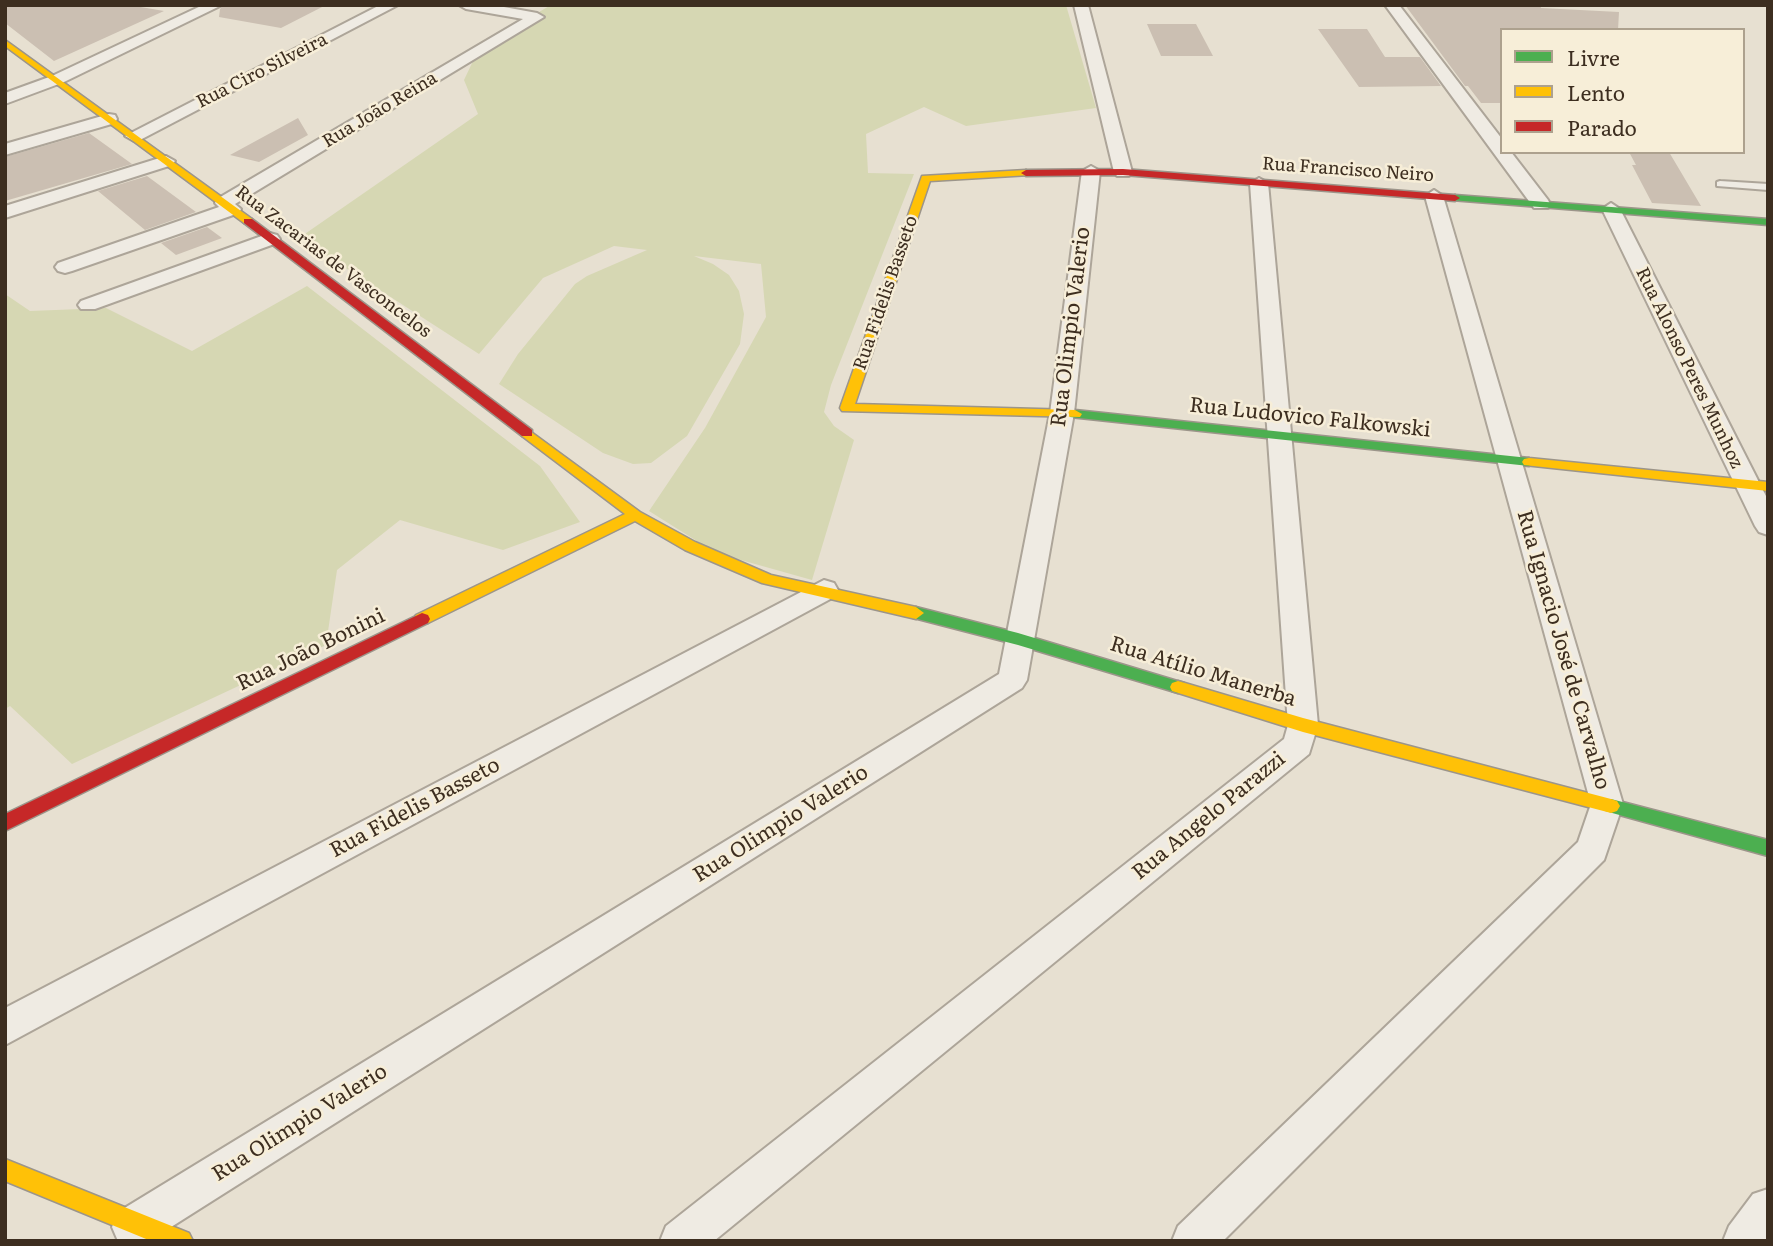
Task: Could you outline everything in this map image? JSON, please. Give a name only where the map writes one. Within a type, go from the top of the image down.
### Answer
[{"type":"street","name":"Rua Ciro Silveira","points":[[134,136],[391,5]]},
{"type":"street","name":"Rua João Reina","points":[[65,267],[228,206],[537,17],[466,5]]},
{"type":"street","points":[[1081,5],[1124,172]]},
{"type":"street","points":[[1392,5],[1500,149]]},
{"type":"street","points":[[5,84],[182,6],[209,8]]},
{"type":"street","points":[[5,99],[58,79],[209,8]]},
{"type":"street","name":"Rua Zacarias de Vasconcelos","points":[[5,42],[228,206],[635,515]]},
{"type":"street","points":[[5,150],[109,118]]},
{"type":"street","points":[[1504,154],[1541,204]]},
{"type":"street","points":[[5,212],[166,161]]},
{"type":"street","name":"Rua Olimpio Valerio","points":[[126,1232],[1013,680],[1018,639],[1062,413],[1091,171]]},
{"type":"street","name":"Rua Francisco Neiro","points":[[926,178],[1124,172],[1768,222]]},
{"type":"street","name":"Rua Fidelis Basseto","points":[[846,408],[926,178]]},
{"type":"street","points":[[1259,183],[1303,724]]},
{"type":"street","name":"Rua Ignacio José de Carvalho","points":[[1193,1241],[1591,850],[1607,804],[1434,196]]},
{"type":"street","name":"Rua Alonso Peres Munhoz","points":[[1611,209],[1757,486],[1768,526]]},
{"type":"street","points":[[88,305],[270,239]]},
{"type":"street","name":"Rua Ludovico Falkowski","points":[[846,408],[1062,413],[1757,486]]},
{"type":"street","name":"Rua Atílio Manerba","points":[[635,515],[690,546],[767,579],[824,590],[1018,639],[1303,724],[1768,848]]},
{"type":"street","name":"Rua João Bonini","points":[[5,823],[635,515]]},
{"type":"street","name":"Rua Fidelis Basseto","points":[[5,1027],[824,590]]},
{"type":"street","name":"Rua Angelo Parazzi","points":[[681,1241],[1298,745],[1303,724]]},
{"type":"street","points":[[5,1170],[126,1232],[181,1241]]},
{"type":"street","points":[[1744,1241],[1768,1209]]},
{"type":"lane","points":[[1720,184],[1768,187]]},
{"type":"green space","points":[[551,5],[1066,5],[1096,108],[966,126],[924,107],[866,134],[868,173],[914,174],[831,385],[824,412],[834,426],[854,440],[812,580],[716,553],[649,511],[705,428],[766,317],[761,264],[694,256],[729,275],[739,291],[744,314],[740,344],[687,436],[651,463],[633,464],[603,453],[499,384],[518,354],[575,284],[587,276],[647,250],[614,246],[543,278],[479,354],[299,238],[478,114],[464,80],[474,59],[538,22],[539,12]]},
{"type":"green space","points":[[307,286],[540,466],[580,522],[503,550],[400,520],[337,570],[326,645],[72,764],[10,706],[5,709],[5,294],[30,311],[106,308],[192,351]]},
{"type":"building","points":[[5,5],[129,5],[164,11],[54,61],[5,23]]},
{"type":"building","points":[[224,5],[326,5],[281,28],[219,17],[220,9]]},
{"type":"building","points":[[1405,5],[1540,5],[1541,8],[1619,12],[1618,28],[1500,28],[1500,103],[1481,103],[1468,86],[1465,86]]},
{"type":"building","points":[[1147,24],[1196,24],[1213,56],[1161,56]]},
{"type":"building","points":[[1318,29],[1367,29],[1385,57],[1420,57],[1441,86],[1359,87]]},
{"type":"building","points":[[298,118],[308,135],[259,162],[230,155]]},
{"type":"building","points":[[89,133],[132,164],[5,201],[5,157]]},
{"type":"building","points":[[1630,154],[1670,154],[1701,206],[1652,203],[1632,165],[1636,165]]},
{"type":"building","points":[[147,176],[196,212],[145,230],[98,191]]},
{"type":"building","points":[[207,227],[222,238],[176,255],[161,243]]},
{"type":"traffic: fast","points":[[1455,198],[1768,222]]},
{"type":"traffic: fast","points":[[1075,414],[1529,462]]},
{"type":"traffic: fast","points":[[916,613],[1018,639],[1178,687]]},
{"type":"traffic: fast","points":[[1611,806],[1768,848]]},
{"type":"traffic: slow","points":[[5,42],[248,221]]},
{"type":"traffic: slow","points":[[1026,173],[926,178],[847,408],[1075,414]]},
{"type":"traffic: slow","points":[[527,433],[635,515],[690,546],[767,579],[916,613]]},
{"type":"traffic: slow","points":[[1529,462],[1768,487]]},
{"type":"traffic: slow","points":[[422,619],[635,515]]},
{"type":"traffic: slow","points":[[1178,687],[1303,725],[1611,806]]},
{"type":"traffic: slow","points":[[5,1170],[181,1241]]},
{"type":"traffic: jam","points":[[1026,173],[1123,172],[1455,198]]},
{"type":"traffic: jam","points":[[248,221],[527,433]]},
{"type":"traffic: jam","points":[[5,823],[422,619]]}]
